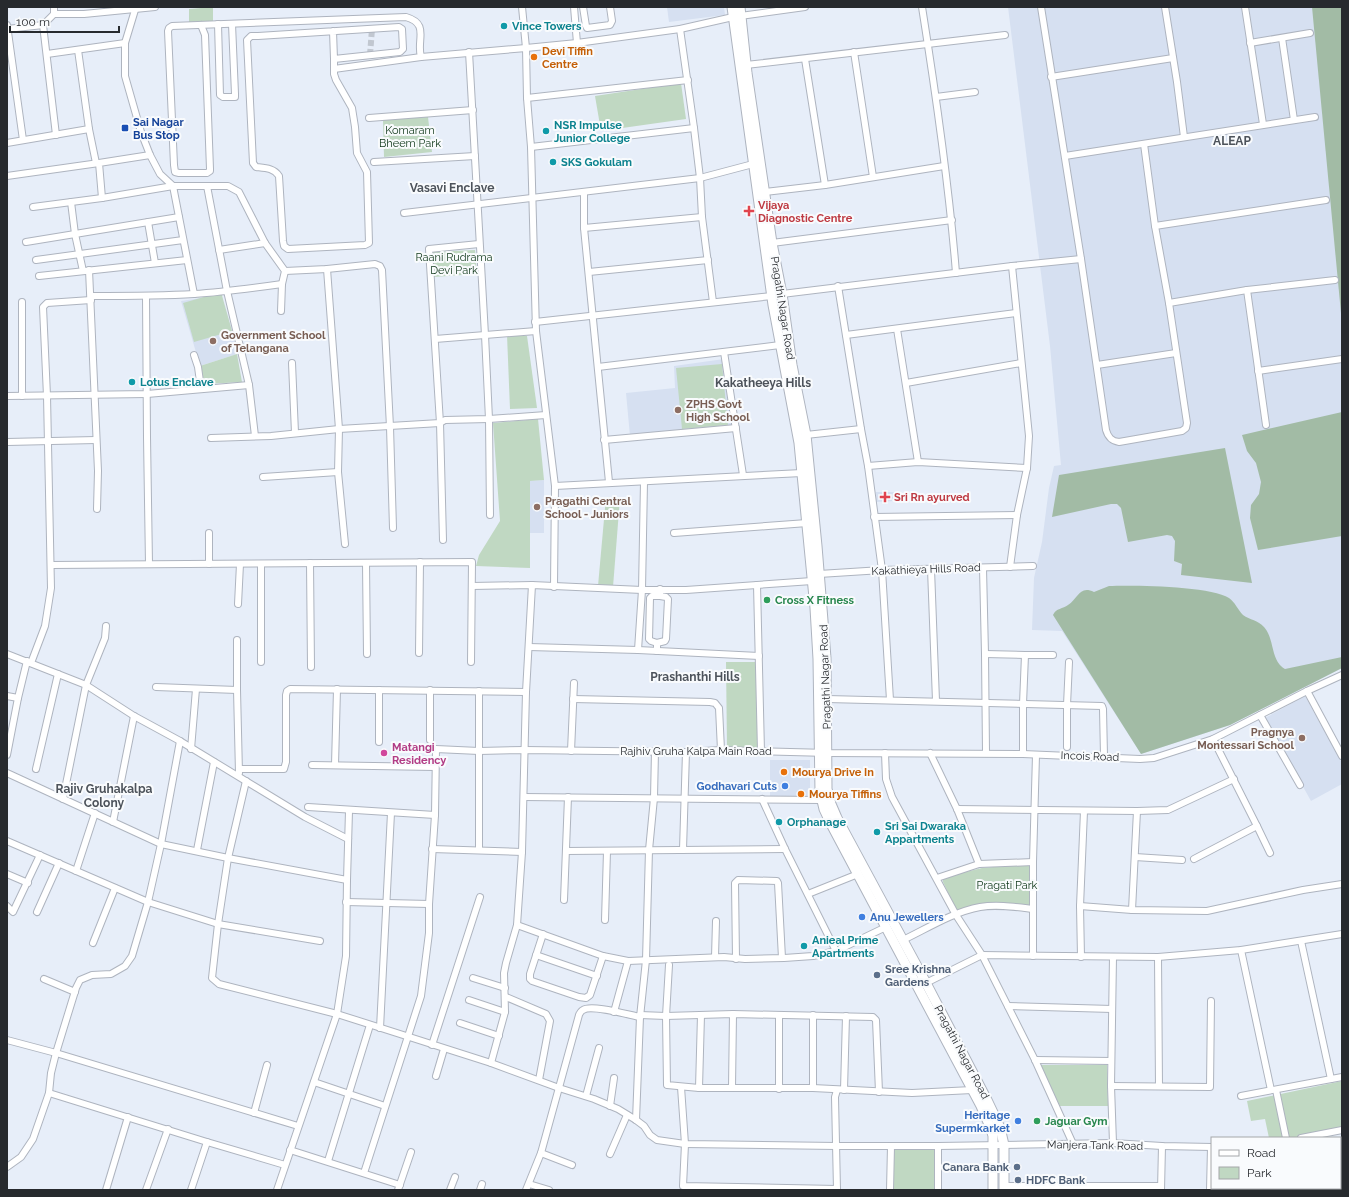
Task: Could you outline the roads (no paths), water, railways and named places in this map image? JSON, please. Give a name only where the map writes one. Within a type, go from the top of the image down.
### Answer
[{"type":"main road","name":"Pragathi Nagar Road","points":[[732,7],[737,14],[746,64],[772,243],[782,294],[792,365],[806,435],[826,658],[827,699],[824,753],[819,777],[821,800],[828,819],[972,1090],[991,1129],[993,1136],[993,1190]]},
{"type":"main road","name":"Pragathi Nagar Road","points":[[737,14],[754,164],[772,296],[799,442],[812,581],[827,789],[831,804],[987,1100],[1002,1132],[1004,1145],[1004,1188]]},
{"type":"street","points":[[7,28],[43,25],[54,14],[54,7]]},
{"type":"street","points":[[54,14],[84,14],[155,7]]},
{"type":"street","points":[[522,7],[526,48],[527,98],[531,147],[536,331],[555,486],[554,587]]},
{"type":"street","points":[[574,7],[576,43]]},
{"type":"street","points":[[584,7],[586,27],[589,28],[610,25],[612,21],[610,7]]},
{"type":"street","points":[[334,68],[469,52],[576,43],[680,29],[737,14],[805,7]]},
{"type":"street","points":[[922,7],[936,97],[952,220],[956,273]]},
{"type":"street","points":[[1041,7],[1108,435],[1110,438],[1119,442],[1182,431],[1186,428],[1187,420],[1169,303],[1155,226],[1144,144]]},
{"type":"street","points":[[1165,7],[1184,137]]},
{"type":"street","points":[[1245,7],[1263,124]]},
{"type":"street","points":[[135,8],[125,43],[125,76],[141,132],[150,155],[160,174],[173,186],[194,294]]},
{"type":"street","points":[[371,17],[372,29]]},
{"type":"street","points":[[203,25],[205,35],[210,169],[207,173],[179,174],[176,172],[174,165],[168,31],[172,26],[371,17],[406,17],[417,23],[421,29],[419,50],[422,57]]},
{"type":"street","points":[[218,24],[220,92],[221,97],[230,98],[235,97],[236,94],[232,24]]},
{"type":"street","points":[[7,25],[23,140]]},
{"type":"street","points":[[43,25],[56,135]]},
{"type":"street","points":[[333,31],[334,68],[336,80],[352,108],[356,127],[356,153],[367,172],[369,243],[365,245],[288,248],[284,246],[282,241],[279,176],[270,169],[256,167],[253,163],[247,40],[251,36],[333,31],[402,28],[403,47],[400,52],[334,59]]},
{"type":"street","points":[[680,29],[694,128],[700,178],[702,217],[714,302]]},
{"type":"street","points":[[1250,44],[1310,33]]},
{"type":"street","points":[[746,64],[805,59],[928,43],[1005,35]]},
{"type":"street","points":[[1282,38],[1294,120]]},
{"type":"street","points":[[47,54],[125,43]]},
{"type":"street","points":[[78,50],[89,130],[98,163],[102,198]]},
{"type":"street","points":[[469,52],[489,418],[490,515]]},
{"type":"street","points":[[854,52],[873,177]]},
{"type":"street","points":[[370,55],[372,64]]},
{"type":"street","points":[[1051,77],[1173,58]]},
{"type":"street","points":[[805,59],[825,185]]},
{"type":"street","points":[[527,98],[688,80]]},
{"type":"street","points":[[936,97],[975,92]]},
{"type":"street","points":[[369,118],[473,110]]},
{"type":"street","points":[[1065,156],[1315,117]]},
{"type":"street","points":[[531,147],[694,128]]},
{"type":"street","points":[[7,143],[89,130]]},
{"type":"street","points":[[7,176],[150,155]]},
{"type":"street","points":[[374,162],[475,156]]},
{"type":"street","points":[[404,213],[700,178],[754,164]]},
{"type":"street","points":[[765,192],[825,185],[944,166]]},
{"type":"street","points":[[33,207],[102,198],[173,186],[228,186],[239,192],[265,243],[285,271],[282,284],[281,311]]},
{"type":"street","points":[[207,186],[227,291],[249,385],[255,436]]},
{"type":"street","points":[[584,192],[584,228],[609,482]]},
{"type":"street","points":[[1155,226],[1326,200]]},
{"type":"street","points":[[71,202],[82,271]]},
{"type":"street","points":[[26,242],[179,217]]},
{"type":"street","points":[[584,228],[702,217]]},
{"type":"street","points":[[772,243],[952,220]]},
{"type":"street","points":[[148,222],[155,264]]},
{"type":"street","points":[[36,260],[183,240]]},
{"type":"street","points":[[219,250],[265,243]]},
{"type":"street","points":[[444,540],[440,423],[429,249],[479,244]]},
{"type":"street","points":[[782,294],[838,286],[1081,259]]},
{"type":"street","points":[[39,276],[187,260]]},
{"type":"street","points":[[588,272],[708,260]]},
{"type":"street","points":[[285,271],[327,269],[376,264],[380,266],[382,270],[390,426],[393,528]]},
{"type":"street","points":[[1010,567],[1017,515],[1027,468],[1029,436],[1012,266]]},
{"type":"street","points":[[327,269],[339,429],[338,472],[345,544]]},
{"type":"street","points":[[90,270],[98,471],[97,509]]},
{"type":"street","points":[[1169,303],[1247,290],[1335,280]]},
{"type":"street","points":[[7,755],[18,698],[29,662],[45,626],[51,588],[47,396],[43,307],[47,303],[91,298],[194,294],[282,284]]},
{"type":"street","points":[[838,286],[860,429],[868,466],[882,570],[890,700]]},
{"type":"street","points":[[1247,290],[1266,425]]},
{"type":"street","points":[[146,296],[149,564]]},
{"type":"street","points":[[536,322],[772,296]]},
{"type":"street","points":[[22,302],[22,396]]},
{"type":"street","points":[[846,335],[1016,313]]},
{"type":"street","points":[[897,328],[918,462]]},
{"type":"street","points":[[435,339],[536,331]]},
{"type":"street","points":[[598,367],[780,345]]},
{"type":"street","points":[[724,352],[743,475]]},
{"type":"street","points":[[1097,365],[1176,353]]},
{"type":"street","points":[[194,355],[198,367],[201,389]]},
{"type":"street","points":[[1258,371],[1342,358]]},
{"type":"street","points":[[292,363],[295,432]]},
{"type":"street","points":[[906,383],[1021,363]]},
{"type":"street","points":[[7,396],[147,394],[249,385]]},
{"type":"street","points":[[211,438],[271,436],[295,432],[440,423],[445,420],[546,415]]},
{"type":"street","points":[[604,440],[736,428]]},
{"type":"street","points":[[806,435],[860,429]]},
{"type":"street","points":[[7,442],[96,440]]},
{"type":"street","points":[[868,466],[918,462],[1027,468]]},
{"type":"street","points":[[263,477],[338,472]]},
{"type":"street","points":[[555,486],[802,473]]},
{"type":"street","points":[[638,650],[642,590],[644,482]]},
{"type":"street","points":[[874,517],[1017,515]]},
{"type":"street","points":[[674,534],[807,523]]},
{"type":"street","points":[[208,533],[209,564]]},
{"type":"street","points":[[366,562],[367,654]]},
{"type":"street","points":[[419,653],[420,562]]},
{"type":"street","points":[[51,565],[472,562],[471,662]]},
{"type":"street","points":[[310,563],[311,667]]},
{"type":"street","points":[[238,604],[240,564]]},
{"type":"street","points":[[261,564],[261,662]]},
{"type":"street","name":"Kakathieya Hills Road","points":[[819,574],[882,570],[1033,566]]},
{"type":"street","points":[[983,568],[986,753]]},
{"type":"street","points":[[931,569],[936,701]]},
{"type":"street","points":[[472,586],[532,585],[642,590],[660,593],[668,599],[666,639],[665,641],[657,643],[649,639],[650,598],[652,596],[660,593],[686,590],[812,581]]},
{"type":"street","points":[[491,1063],[505,1012],[506,997],[504,973],[517,925],[522,852],[526,692],[532,585]]},
{"type":"street","points":[[757,585],[762,751]]},
{"type":"street","points":[[63,799],[86,685],[105,638],[106,626]]},
{"type":"street","points":[[237,640],[239,776]]},
{"type":"street","points":[[657,643],[657,651]]},
{"type":"street","points":[[529,647],[638,650],[759,656]]},
{"type":"street","points":[[7,654],[86,685],[134,716],[180,741],[305,817],[348,839]]},
{"type":"street","points":[[985,654],[1053,655]]},
{"type":"street","points":[[1023,754],[1025,655]]},
{"type":"street","points":[[1067,747],[1069,662]]},
{"type":"street","points":[[36,769],[58,674]]},
{"type":"street","name":"Incois Road","points":[[824,753],[986,753],[1104,756],[1140,759],[1154,758],[1213,739],[1307,691],[1342,675]]},
{"type":"street","points":[[571,751],[574,683]]},
{"type":"street","points":[[156,687],[237,690]]},
{"type":"street","points":[[191,749],[196,689]]},
{"type":"street","points":[[239,769],[280,770],[286,767],[286,695],[287,691],[290,689],[526,692]]},
{"type":"street","points":[[335,765],[337,689]]},
{"type":"street","points":[[379,690],[379,742]]},
{"type":"street","points":[[430,690],[430,740]]},
{"type":"street","points":[[479,691],[479,850]]},
{"type":"street","points":[[1307,691],[1342,756]]},
{"type":"street","points":[[7,696],[18,698]]},
{"type":"street","points":[[573,699],[702,701],[715,703],[719,708],[721,750]]},
{"type":"street","points":[[827,699],[1102,706],[1104,756]]},
{"type":"street","points":[[1260,715],[1300,785]]},
{"type":"street","points":[[113,822],[134,716]]},
{"type":"street","points":[[1213,739],[1270,853]]},
{"type":"street","points":[[7,1167],[21,1157],[33,1139],[49,1093],[51,1073],[56,1053],[80,980],[92,976],[111,974],[125,966],[132,956],[148,902],[161,844],[180,741]]},
{"type":"street","name":"Rajhiv Gruha Kalpa Main Road","points":[[435,767],[436,749],[479,751],[524,750],[686,752],[721,750],[824,753]]},
{"type":"street","points":[[636,1120],[640,1016],[646,960],[650,850],[654,798],[654,751]]},
{"type":"street","points":[[683,850],[686,752]]},
{"type":"street","points":[[885,753],[886,779],[892,797],[956,915],[982,955],[1035,1060],[1073,1144]]},
{"type":"street","points":[[930,753],[957,809],[979,864]]},
{"type":"street","points":[[1033,956],[1033,862],[1036,755]]},
{"type":"street","points":[[197,850],[214,762]]},
{"type":"street","points":[[312,765],[435,767],[435,815],[428,933],[422,996],[364,1173]]},
{"type":"street","points":[[7,773],[161,844],[347,880]]},
{"type":"street","points":[[957,809],[1084,811],[1168,810],[1234,779]]},
{"type":"street","name":"Manjera Tank Road","points":[[246,781],[228,858],[218,924],[212,978],[219,984],[337,1014],[491,1063],[559,1088],[586,1096],[627,1114],[644,1126],[650,1135],[657,1140],[685,1144],[837,1146],[1113,1143],[1211,1147]]},
{"type":"street","points":[[524,797],[821,800]]},
{"type":"street","points":[[564,900],[568,798]]},
{"type":"street","points":[[762,799],[785,849],[836,951]]},
{"type":"street","points":[[308,808],[435,815]]},
{"type":"street","points":[[277,1190],[337,1014],[346,956],[346,902],[350,811]]},
{"type":"street","points":[[1081,957],[1080,906],[1084,811]]},
{"type":"street","points":[[1132,910],[1137,811]]},
{"type":"street","points":[[76,871],[95,813]]},
{"type":"street","points":[[380,1028],[391,813]]},
{"type":"street","points":[[1194,859],[1257,826]]},
{"type":"street","points":[[7,841],[148,902],[218,924],[320,941]]},
{"type":"street","points":[[432,849],[522,852]]},
{"type":"street","points":[[566,851],[785,849]]},
{"type":"street","points":[[605,920],[607,851]]},
{"type":"street","points":[[7,906],[13,912],[40,855]]},
{"type":"street","points":[[1135,857],[1182,860]]},
{"type":"street","points":[[937,878],[979,864],[1033,862]]},
{"type":"street","points":[[37,912],[59,863]]},
{"type":"street","points":[[7,874],[28,883]]},
{"type":"street","points":[[808,894],[858,874]]},
{"type":"street","points":[[736,959],[735,883],[738,880],[777,881],[782,958]]},
{"type":"street","points":[[1080,906],[1132,910],[1207,910],[1303,890],[1342,884]]},
{"type":"street","points":[[93,943],[115,888]]},
{"type":"street","points":[[432,1044],[480,896]]},
{"type":"street","points":[[346,902],[429,904]]},
{"type":"street","points":[[903,940],[956,915],[982,907],[1034,909]]},
{"type":"street","points":[[715,957],[716,921]]},
{"type":"street","points":[[517,925],[603,956],[628,961],[715,957],[736,959],[813,956],[836,951],[886,927]]},
{"type":"street","points":[[543,934],[530,974],[530,979],[532,981],[586,998],[590,995],[603,956]]},
{"type":"street","points":[[926,983],[982,955],[1158,957],[1240,950],[1342,934]]},
{"type":"street","points":[[1301,941],[1331,1079]]},
{"type":"street","points":[[1240,950],[1273,1090],[1286,1137]]},
{"type":"street","points":[[536,955],[597,976]]},
{"type":"street","points":[[1113,957],[1111,1061],[1113,1143]]},
{"type":"street","points":[[1158,957],[1159,1086]]},
{"type":"street","points":[[614,1012],[628,961]]},
{"type":"street","points":[[669,965],[666,1016],[667,1085],[699,1088],[813,1088],[912,1093],[972,1090]]},
{"type":"street","points":[[473,978],[505,988]]},
{"type":"street","points":[[44,979],[75,992]]},
{"type":"street","points":[[506,997],[546,1014],[549,1018],[550,1022],[539,1080]]},
{"type":"street","points":[[469,1000],[505,1012]]},
{"type":"street","points":[[1111,1086],[1210,1087],[1211,1001]]},
{"type":"street","points":[[1008,1006],[1112,1009]]},
{"type":"street","points":[[549,1190],[528,1187],[541,1153],[579,1015],[582,1010],[587,1008],[596,1008],[640,1016],[733,1014],[870,1016],[876,1020],[879,1092]]},
{"type":"street","points":[[732,1088],[733,1014]]},
{"type":"street","points":[[699,1088],[701,1015]]},
{"type":"street","points":[[779,1015],[779,1089]]},
{"type":"street","points":[[813,1015],[813,1088]]},
{"type":"street","points":[[844,1090],[846,1016]]},
{"type":"street","points":[[460,1023],[499,1036]]},
{"type":"street","points":[[328,1161],[370,1025]]},
{"type":"street","points":[[7,1040],[56,1053],[298,1126]]},
{"type":"street","points":[[586,1096],[599,1048]]},
{"type":"street","points":[[436,1076],[444,1049]]},
{"type":"street","points":[[1035,1060],[1111,1061]]},
{"type":"street","points":[[254,1113],[267,1065]]},
{"type":"street","points":[[1241,1096],[1342,1077]]},
{"type":"street","points":[[610,1106],[614,1078]]},
{"type":"street","points":[[314,1082],[385,1106]]},
{"type":"street","points":[[681,1087],[685,1144],[683,1186],[837,1189],[835,1097],[837,1090]]},
{"type":"street","points":[[49,1093],[285,1165]]},
{"type":"street","points":[[610,1154],[627,1114]]},
{"type":"street","points":[[106,1190],[128,1117]]},
{"type":"street","points":[[146,1190],[168,1129]]},
{"type":"street","points":[[1306,1137],[1341,1130],[1342,1138]]},
{"type":"street","points":[[191,1190],[207,1142]]},
{"type":"street","points":[[890,1190],[891,1146]]},
{"type":"street","points":[[938,1146],[938,1190]]},
{"type":"street","points":[[1004,1188],[1162,1188],[1162,1146]]},
{"type":"street","points":[[1210,1190],[1211,1147]]},
{"type":"street","points":[[290,1150],[364,1173],[399,1188],[411,1152]]},
{"type":"street","points":[[541,1153],[572,1165]]},
{"type":"street","points":[[450,1190],[455,1177]]},
{"type":"tunnel","points":[[370,55],[372,29]]},
{"type":"place","name":"Vince Towers","points":[[504,26]]},
{"type":"place","name":"Devi Tiffin Centre","points":[[534,57]]},
{"type":"place","name":"Sai Nagar Bus Stop","points":[[125,128]]},
{"type":"place","name":"NSR Impulse Junior College","points":[[546,131]]},
{"type":"place","name":"SKS Gokulam","points":[[553,162]]},
{"type":"place","name":"Vijaya Diagnostic Centre","points":[[749,211]]},
{"type":"place","name":"Government School of Telangana","points":[[213,341]]},
{"type":"place","name":"Lotus Enclave","points":[[132,382]]},
{"type":"place","name":"ZPHS Govt High School","points":[[678,410]]},
{"type":"place","name":"Sri Rn ayurved","points":[[885,497]]},
{"type":"place","name":"Pragathi Central School - Juniors","points":[[537,507]]},
{"type":"place","name":"Cross X Fitness","points":[[767,600]]},
{"type":"place","name":"Pragnya Montessari School","points":[[1302,738]]},
{"type":"place","name":"Matangi Residency","points":[[384,753]]},
{"type":"place","name":"Mourya Drive In","points":[[784,772]]},
{"type":"place","name":"Godhavari Cuts","points":[[785,786]]},
{"type":"place","name":"Mourya Tiffins","points":[[801,794]]},
{"type":"place","name":"Orphanage","points":[[779,822]]},
{"type":"place","name":"Sri Sai Dwaraka Appartments","points":[[877,832]]},
{"type":"place","name":"Anu Jewellers","points":[[862,917]]},
{"type":"place","name":"Anieal Prime Apartments","points":[[804,946]]},
{"type":"place","name":"Sree Krishna Gardens","points":[[877,975]]},
{"type":"place","name":"Heritage Supermkarket","points":[[1018,1121]]},
{"type":"place","name":"Jaguar Gym","points":[[1037,1121]]},
{"type":"place","name":"Canara Bank","points":[[1017,1167]]},
{"type":"place","name":"HDFC Bank","points":[[1018,1180]]},
{"type":"district","name":"ALEAP","points":[[1232,141]]},
{"type":"district","name":"Vasavi Enclave","points":[[452,188]]},
{"type":"district","name":"Kakatheeya Hills","points":[[763,383]]},
{"type":"district","name":"Prashanthi Hills","points":[[695,677]]},
{"type":"district","name":"Rajiv Gruhakalpa Colony","points":[[104,796]]},
{"type":"park label","name":"Komaram Bheem Park","points":[[410,136]]},
{"type":"park label","name":"Raani Rudrama Devi Park","points":[[454,263]]},
{"type":"park label","name":"Pragati Park","points":[[1007,885]]}]
